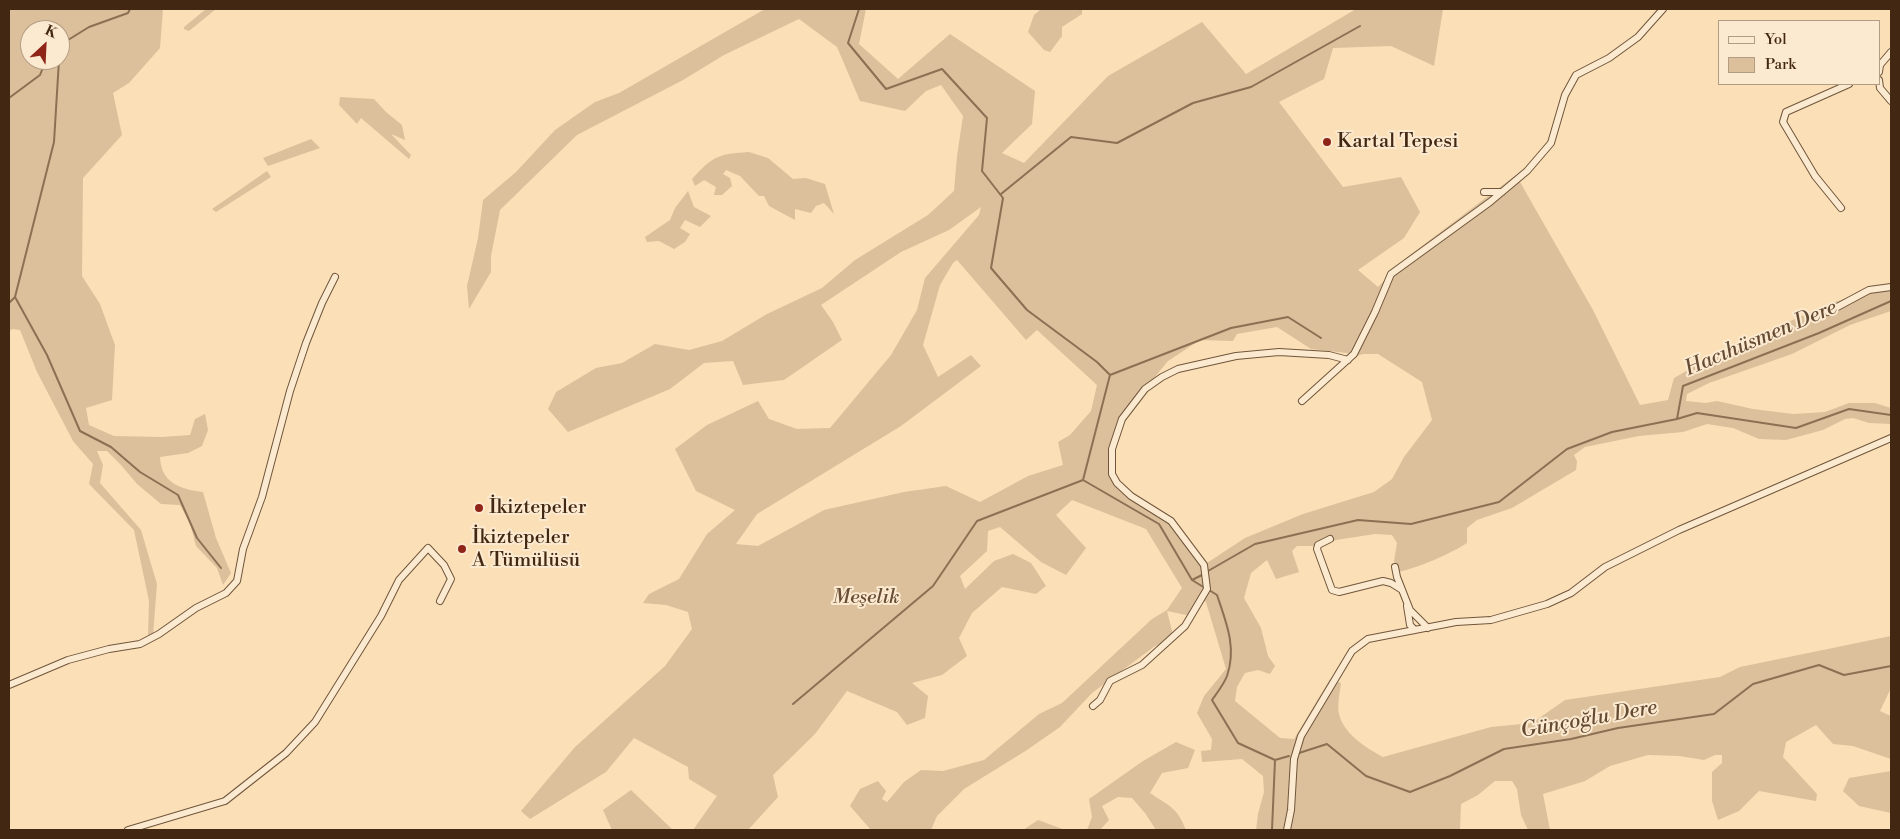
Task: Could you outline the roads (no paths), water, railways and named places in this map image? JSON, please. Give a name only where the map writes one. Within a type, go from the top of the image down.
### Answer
[{"type":"street","points":[[1302,401],[1354,354],[1391,274],[1502,192],[1526,171],[1551,143],[1565,95],[1576,75],[1609,58],[1638,37],[1663,9]]},
{"type":"street","points":[[1880,67],[1891,52]]},
{"type":"street","points":[[1840,208],[1815,176],[1783,122],[1786,112],[1847,85]]},
{"type":"street","points":[[1880,85],[1891,101]]},
{"type":"street","points":[[1484,192],[1502,192]]},
{"type":"street","points":[[9,685],[68,660],[109,649],[140,644],[159,634],[196,608],[226,593],[237,581],[243,548],[262,497],[290,391],[306,343],[335,277]]},
{"type":"street","points":[[1828,312],[1869,290],[1891,287]]},
{"type":"street","points":[[1093,706],[1100,700],[1110,680],[1142,665],[1185,626],[1207,589],[1204,566],[1171,521],[1131,496],[1116,483],[1112,474],[1112,448],[1122,419],[1145,389],[1178,369],[1236,356],[1279,352],[1329,355],[1348,360]]},
{"type":"street","points":[[1287,830],[1291,810],[1294,759],[1300,736],[1352,651],[1368,639],[1456,622],[1491,620],[1547,604],[1571,592],[1605,567],[1679,530],[1891,438]]},
{"type":"street","points":[[1330,539],[1318,545],[1317,549],[1332,590],[1339,592],[1383,581],[1391,583],[1402,590]]},
{"type":"street","points":[[128,830],[225,801],[286,753],[315,722],[381,616],[399,580],[428,548],[444,564],[451,579],[440,601]]},
{"type":"street","points":[[1395,567],[1406,600],[1414,613],[1428,628]]},
{"type":"street","points":[[1406,600],[1410,625],[1415,630]]},
{"type":"street","points":[[1414,613],[1415,630]]},
{"type":"waterway","points":[[70,39],[89,27],[128,13],[130,9]]},
{"type":"waterway","points":[[859,9],[848,43],[886,89],[942,69],[987,118],[982,171],[1003,198],[991,268],[1027,310],[1097,362],[1110,375],[1083,480],[1159,524],[1192,580],[1205,588]]},
{"type":"waterway","points":[[1001,194],[1071,137],[1117,143],[1193,103],[1251,87],[1360,26]]},
{"type":"waterway","points":[[9,98],[40,75],[42,70]]},
{"type":"waterway","points":[[9,303],[15,297],[54,142],[58,70]]},
{"type":"waterway","points":[[15,297],[47,355],[80,431],[111,447],[140,472],[178,495],[197,538],[221,568]]},
{"type":"waterway","name":"Hacıhüsmen Dere","points":[[1208,571],[1255,544],[1358,520],[1411,524],[1499,502],[1567,449],[1612,432],[1677,419],[1683,386],[1819,333],[1891,301]]},
{"type":"waterway","points":[[1110,375],[1231,328],[1288,317],[1321,338]]},
{"type":"waterway","points":[[1677,419],[1697,413],[1796,428],[1849,409],[1891,415]]},
{"type":"waterway","points":[[793,704],[933,586],[977,521],[1083,480]]},
{"type":"waterway","name":"Hacıhüsmen Dere","points":[[1192,580],[1204,574]]},
{"type":"waterway","points":[[1209,590],[1217,595],[1227,625],[1231,645],[1230,665],[1227,676],[1212,700],[1238,743],[1275,760],[1272,830]]},
{"type":"waterway","name":"Günçoğlu Dere","points":[[1299,753],[1327,744],[1366,776],[1410,792],[1450,776],[1504,749],[1571,739],[1618,728],[1714,714],[1753,684],[1819,665],[1844,675],[1891,666]]},
{"type":"waterway","name":"Günçoğlu Dere","points":[[1275,760],[1289,756]]},
{"type":"place","name":"Kartal Tepesi","points":[[1327,142]]},
{"type":"place","name":"İkiztepeler","points":[[479,508]]},
{"type":"place","name":"İkiztepeler A Tümülüsü","points":[[462,549]]},
{"type":"park label","name":"Meşelik","points":[[866,598]]}]
